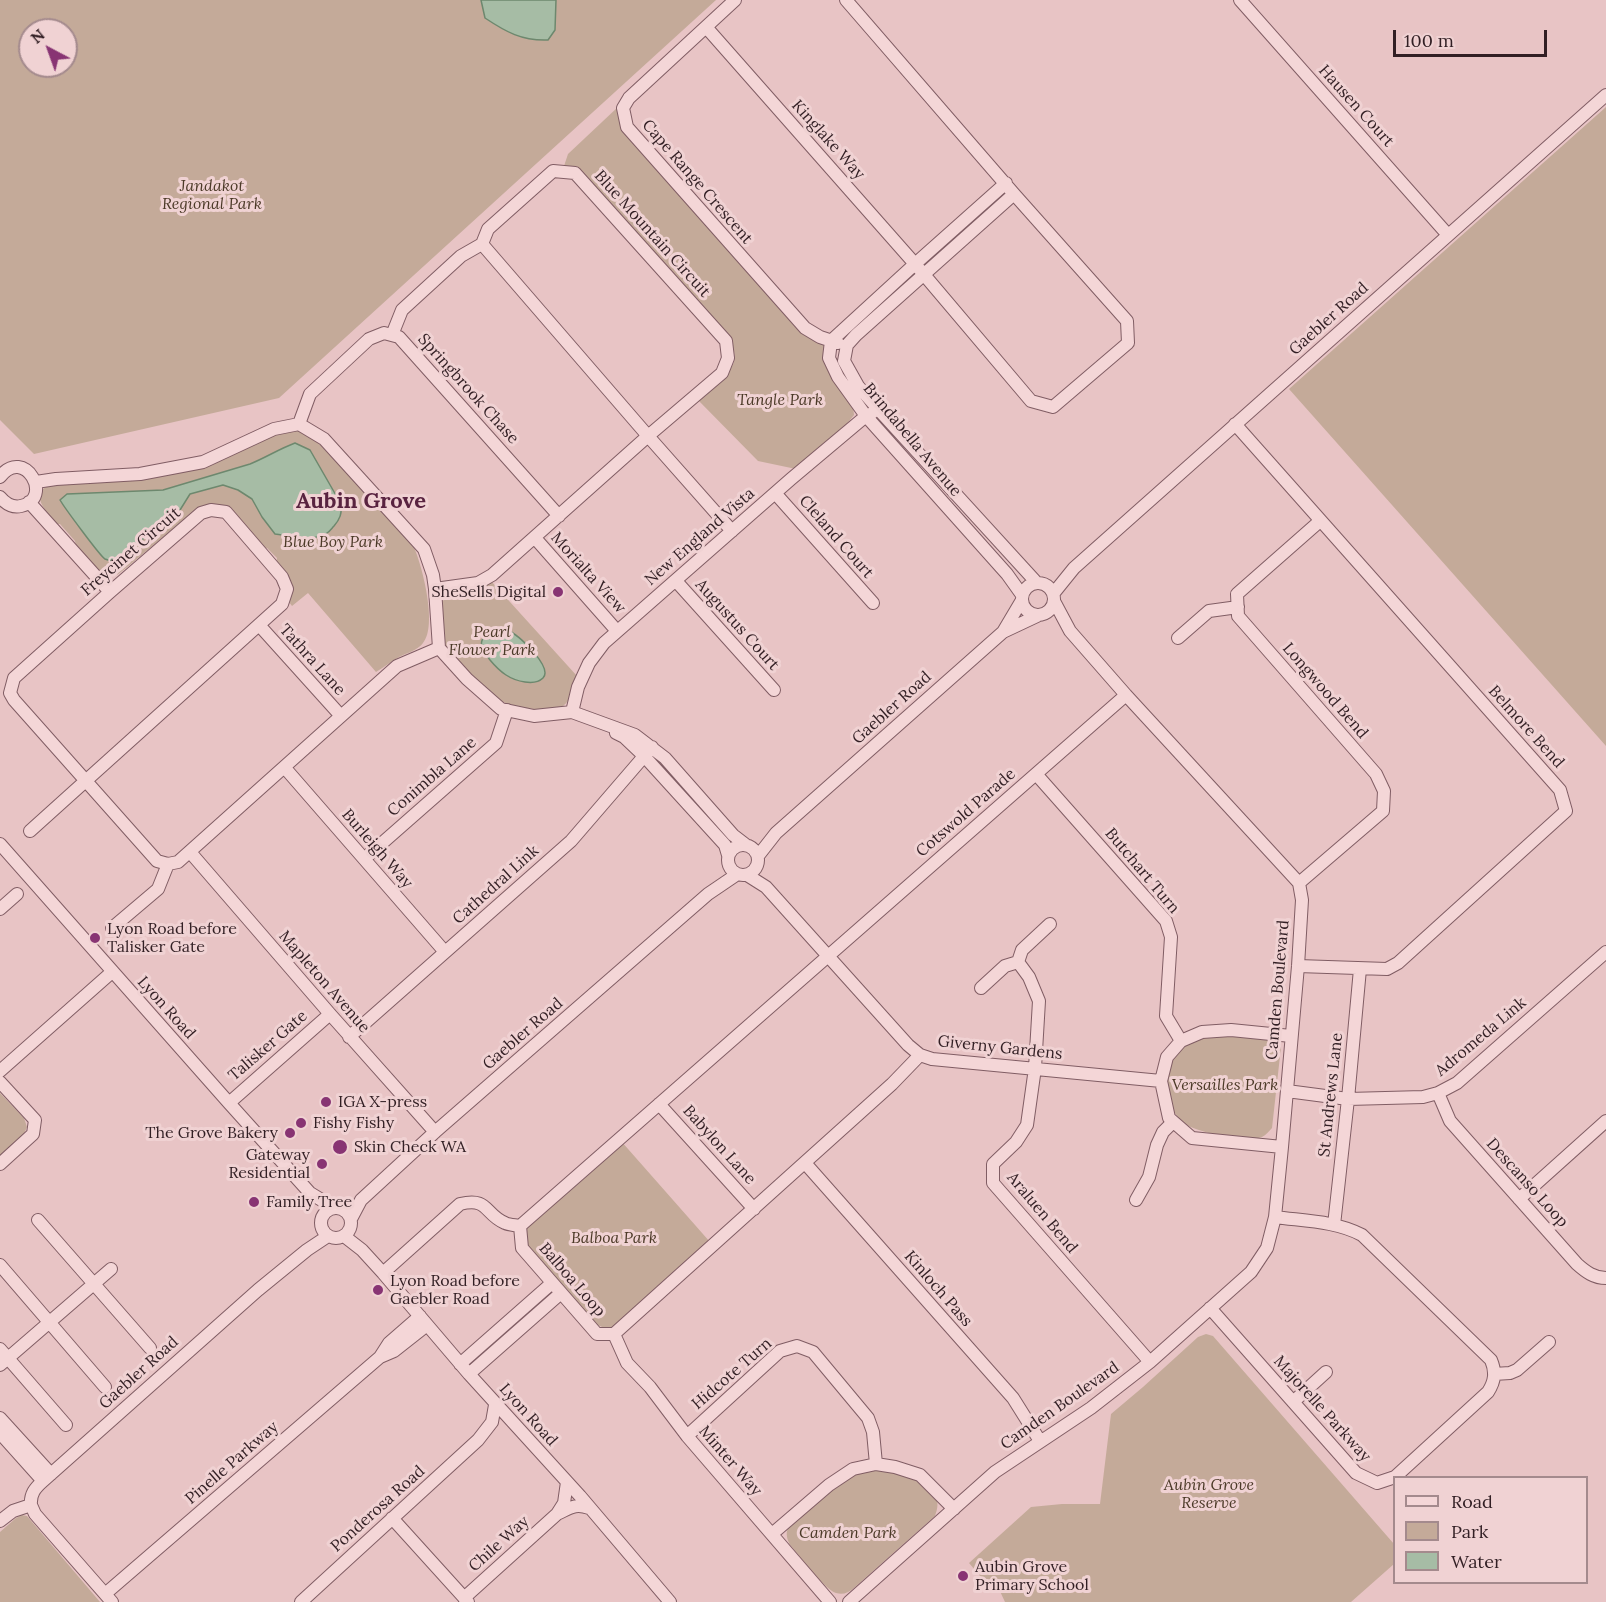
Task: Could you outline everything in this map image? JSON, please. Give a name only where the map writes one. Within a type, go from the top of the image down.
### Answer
[{"type":"street","name":"Cape Range Crescent","points":[[735,0],[629,98],[623,108],[627,128],[805,328],[820,337],[847,345]]},
{"type":"street","points":[[846,0],[1014,194],[847,345]]},
{"type":"street","name":"Hausen Court","points":[[1240,0],[1448,235]]},
{"type":"street","name":"Kinglake Way","points":[[706,27],[915,264],[1031,401],[1053,407],[1128,343],[1127,321],[1014,194]]},
{"type":"street","name":"Gaebler Road","points":[[1047,591],[1606,95]]},
{"type":"street","name":"Blue Mountain Circuit","points":[[435,589],[478,583],[492,575],[722,373],[728,358],[726,341],[574,173],[553,171],[488,229],[482,244]]},
{"type":"street","points":[[831,341],[1006,183]]},
{"type":"street","points":[[392,335],[402,310],[461,256],[482,244],[732,531]]},
{"type":"street","name":"Springbrook Chase","points":[[299,424],[310,394],[369,339],[384,333],[399,337],[559,516]]},
{"type":"street","name":"Brindabella Avenue","points":[[831,341],[829,358],[838,376],[866,416],[1006,574],[1022,597]]},
{"type":"street","name":"Brindabella Avenue","points":[[847,345],[844,361],[858,386],[1047,591]]},
{"type":"street","name":"New England Vista","points":[[576,714],[578,687],[589,663],[604,643],[775,493],[866,416],[879,410]]},
{"type":"street","points":[[36,482],[140,474],[203,462],[274,429],[299,424],[324,439],[424,549],[433,575],[439,648],[467,679],[501,709],[534,716],[576,714],[624,737],[648,752],[665,758],[733,836],[753,852]]},
{"type":"street","name":"Belmore Bend","points":[[1235,424],[1560,790],[1566,811],[1398,963],[1387,969],[1298,966]]},
{"type":"street","points":[[1,473],[9,469],[22,468],[28,471],[36,482],[35,493],[25,505],[8,505],[1,499]]},
{"type":"street","name":"Cleland Court","points":[[775,493],[873,603]]},
{"type":"street","points":[[29,502],[110,592]]},
{"type":"street","name":"Freycinet Circuit","points":[[87,781],[282,604],[287,589],[282,576],[226,512],[212,510],[201,513],[14,678],[5,694],[14,700],[157,861],[168,864]]},
{"type":"street","points":[[1178,638],[1209,610],[1238,607],[1238,594],[1320,521]]},
{"type":"street","name":"Morialta View","points":[[535,538],[617,631]]},
{"type":"street","name":"Augustus Court","points":[[676,581],[774,690]]},
{"type":"street","points":[[1070,631],[1039,615],[1031,615],[1025,610],[1022,597],[1029,586],[1047,591],[1070,631],[1299,883]]},
{"type":"street","points":[[1039,615],[1050,609],[1047,591]]},
{"type":"street","name":"Gaebler Road","points":[[1003,632],[1022,597]]},
{"type":"street","name":"Longwood Bend","points":[[1238,607],[1238,616],[1376,774],[1384,791],[1383,811],[1299,883]]},
{"type":"street","name":"Gaebler Road","points":[[753,852],[1003,632],[1039,615]]},
{"type":"street","name":"Tathra Lane","points":[[259,625],[341,716]]},
{"type":"street","points":[[112,928],[158,889],[168,864],[178,862],[190,852],[397,666],[439,648]]},
{"type":"street","name":"Cotswold Parade","points":[[828,955],[1126,695]]},
{"type":"street","name":"Conimbla Lane","points":[[364,859],[496,743],[507,710]]},
{"type":"street","points":[[648,752],[725,845],[735,868]]},
{"type":"street","name":"Cathedral Link","points":[[349,1037],[571,841],[648,752]]},
{"type":"street","name":"Burleigh Way","points":[[285,768],[445,952]]},
{"type":"street","name":"Butchart Turn","points":[[1036,774],[1166,921],[1171,937],[1166,1016],[1181,1041]]},
{"type":"street","points":[[30,831],[87,781]]},
{"type":"street","name":"Lyon Road","points":[[0,844],[310,1193],[336,1207]]},
{"type":"street","name":"Gaebler Road","points":[[735,868],[731,850],[735,847],[753,852]]},
{"type":"street","name":"Mapleton Avenue","points":[[190,852],[349,1037],[435,1132]]},
{"type":"street","name":"Gaebler Road","points":[[351,1222],[361,1200],[735,868],[756,869],[753,852]]},
{"type":"street","name":"Giverny Gardens","points":[[753,852],[766,887]]},
{"type":"street","name":"Giverny Gardens","points":[[735,868],[766,887],[908,1045],[920,1055],[932,1059],[1161,1081]]},
{"type":"street","name":"Camden Boulevard","points":[[849,1602],[995,1472],[1091,1408],[1150,1362],[1251,1272],[1267,1248],[1275,1217],[1298,966],[1302,900],[1299,883]]},
{"type":"street","points":[[0,909],[17,894]]},
{"type":"street","points":[[981,988],[1005,966],[1018,962],[1022,950],[1050,924]]},
{"type":"street","name":"Adromeda Link","points":[[1287,1091],[1348,1099],[1424,1097],[1438,1093],[1457,1083],[1606,952]]},
{"type":"street","points":[[383,1273],[460,1204],[472,1201],[483,1204],[506,1224],[519,1226],[828,955]]},
{"type":"street","name":"Araluen Bend","points":[[1018,962],[1029,977],[1039,1001],[1035,1068],[1027,1125],[1016,1142],[993,1164],[993,1183],[1150,1362]]},
{"type":"street","name":"St Andrews Lane","points":[[1334,1225],[1360,969]]},
{"type":"street","points":[[0,1071],[112,972]]},
{"type":"street","name":"Talisker Gate","points":[[228,1103],[330,1014]]},
{"type":"street","points":[[1282,1147],[1192,1138],[1169,1118],[1161,1081],[1167,1057],[1181,1041],[1202,1032],[1232,1029],[1291,1036]]},
{"type":"street","name":"Balboa Loop","points":[[519,1226],[522,1248],[552,1283],[597,1334],[614,1334],[892,1084],[920,1055]]},
{"type":"street","points":[[0,1082],[34,1120],[33,1134],[0,1164]]},
{"type":"street","name":"Descanso Loop","points":[[1438,1093],[1450,1121],[1577,1264],[1589,1274],[1598,1278],[1606,1278]]},
{"type":"street","name":"Babylon Lane","points":[[659,1104],[754,1209]]},
{"type":"street","points":[[1136,1200],[1149,1177],[1156,1145],[1163,1132],[1173,1122]]},
{"type":"street","points":[[1519,1199],[1606,1122]]},
{"type":"street","name":"Kinloch Pass","points":[[805,1163],[1013,1398],[1040,1441]]},
{"type":"street","name":"Lyon Road","points":[[310,1193],[320,1221]]},
{"type":"street","name":"Gaebler Road","points":[[336,1207],[361,1200]]},
{"type":"street","points":[[336,1207],[348,1214],[351,1222],[348,1232],[339,1238],[328,1236],[321,1229],[320,1221],[328,1209],[336,1207]]},
{"type":"street","points":[[1275,1217],[1350,1228],[1362,1235],[1491,1360],[1494,1374],[1510,1373],[1516,1370],[1549,1342]]},
{"type":"street","points":[[38,1220],[150,1348]]},
{"type":"street","name":"Gaebler Road","points":[[307,1250],[320,1221]]},
{"type":"street","name":"Lyon Road","points":[[351,1222],[362,1250]]},
{"type":"street","name":"Gaebler Road","points":[[31,1504],[33,1491],[46,1478],[258,1290],[328,1236]]},
{"type":"street","name":"Lyon Road","points":[[344,1236],[362,1250],[383,1273],[464,1369],[590,1508],[670,1602]]},
{"type":"street","points":[[0,1265],[105,1387]]},
{"type":"street","points":[[66,1425],[3,1357],[49,1322],[111,1269]]},
{"type":"street","points":[[464,1369],[552,1283]]},
{"type":"street","points":[[464,1369],[561,1293]]},
{"type":"street","name":"Majorelle Parkway","points":[[1210,1308],[1356,1473],[1377,1483],[1393,1478]]},
{"type":"street","name":"Pinelle Parkway","points":[[108,1598],[380,1357],[394,1351],[423,1320]]},
{"type":"street","name":"Minter Way","points":[[614,1334],[627,1363],[650,1387],[687,1436],[830,1602]]},
{"type":"street","name":"Hidcote Turn","points":[[687,1436],[780,1351],[797,1346],[813,1352],[868,1418],[873,1432],[876,1464]]},
{"type":"street","points":[[1293,1402],[1326,1372]]},
{"type":"street","name":"Majorelle Parkway","points":[[1396,1476],[1488,1392],[1494,1374]]},
{"type":"street","name":"Ponderosa Road","points":[[305,1601],[478,1440],[492,1422],[495,1404]]},
{"type":"street","points":[[0,1418],[46,1478]]},
{"type":"street","name":"Ponderosa Road","points":[[478,1440],[499,1428],[506,1426],[517,1428]]},
{"type":"street","points":[[0,1433],[46,1478]]},
{"type":"street","points":[[772,1534],[829,1485],[853,1469],[876,1464],[920,1475],[954,1509]]},
{"type":"street","name":"Chile Way","points":[[466,1600],[557,1514],[564,1503],[567,1482]]},
{"type":"street","points":[[0,1521],[14,1510],[31,1504],[35,1514],[108,1598]]},
{"type":"street","name":"Chile Way","points":[[557,1514],[573,1506],[581,1505],[590,1508]]},
{"type":"street","points":[[392,1518],[466,1600]]},
{"type":"green space","name":"Jandakot Regional Park","points":[[0,0],[716,0],[279,398],[34,454],[0,420]]},
{"type":"green space","name":"Tangle Park","points":[[619,106],[625,128],[803,330],[828,343],[853,405],[854,415],[846,425],[796,469],[758,461],[698,400],[732,367],[735,356],[730,339],[577,169],[564,166],[568,154]]},
{"type":"green space","points":[[1606,107],[1606,746],[1289,389]]},
{"type":"green space","name":"Blue Boy Park","points":[[295,429],[314,438],[413,545],[417,554],[429,610],[427,635],[418,648],[376,672],[308,593],[292,606],[276,564],[277,558],[267,548],[262,548],[225,507],[215,504],[197,509],[117,575],[108,577],[99,572],[76,546],[75,541],[48,514],[41,502],[41,492],[52,484],[192,469],[269,434]]},
{"type":"green space","name":"Pearl Flower Park","points":[[491,581],[577,676],[571,696],[563,706],[548,710],[516,706],[498,700],[480,686],[448,653],[441,603],[450,593]]},
{"type":"green space","name":"Versailles Park","points":[[1206,1034],[1271,1037],[1278,1040],[1281,1047],[1272,1128],[1262,1137],[1235,1138],[1201,1131],[1185,1124],[1173,1110],[1167,1091],[1170,1061],[1183,1045]]},
{"type":"green space","points":[[0,1093],[24,1118],[27,1127],[23,1136],[0,1157]]},
{"type":"green space","name":"Balboa Park","points":[[621,1141],[710,1242],[618,1326],[607,1329],[595,1324],[526,1245],[524,1228]]},
{"type":"green space","name":"Aubin Grove Reserve","points":[[1206,1334],[1213,1336],[1393,1543],[1393,1565],[1351,1602],[1005,1602],[998,1587],[992,1590],[969,1563],[1031,1507],[1100,1504],[1111,1414],[1198,1337]]},
{"type":"green space","name":"Camden Park","points":[[865,1469],[895,1472],[916,1480],[934,1495],[937,1510],[935,1516],[854,1588],[845,1593],[836,1593],[819,1579],[790,1545],[787,1531],[797,1518],[826,1492]]},
{"type":"green space","points":[[22,1515],[27,1516],[100,1602],[0,1602],[0,1532]]},
{"type":"water","points":[[481,0],[556,0],[555,30],[548,40],[515,35],[485,18]]},
{"type":"water","points":[[295,443],[310,450],[341,504],[338,521],[321,536],[302,538],[275,534],[252,499],[238,490],[223,485],[190,494],[180,510],[115,561],[110,561],[96,550],[60,500],[67,494],[163,490],[250,464]]},
{"type":"water","points":[[502,630],[516,635],[540,660],[545,673],[541,680],[530,682],[510,677],[485,654],[481,644],[482,640],[489,634]]},
{"type":"place","name":"SheSells Digital","points":[[558,592]]},
{"type":"place","name":"Lyon Road before Talisker Gate","points":[[95,938]]},
{"type":"place","name":"IGA X-press","points":[[326,1102]]},
{"type":"place","name":"Fishy Fishy","points":[[301,1123]]},
{"type":"place","name":"The Grove Bakery","points":[[290,1133]]},
{"type":"place","name":"Skin Check WA","points":[[340,1147]]},
{"type":"place","name":"Gateway Residential","points":[[322,1164]]},
{"type":"place","name":"Family Tree","points":[[254,1202]]},
{"type":"place","name":"Lyon Road before Gaebler Road","points":[[378,1290]]},
{"type":"place","name":"Aubin Grove Primary School","points":[[963,1576]]},
{"type":"district","name":"Aubin Grove","points":[[361,502]]}]
